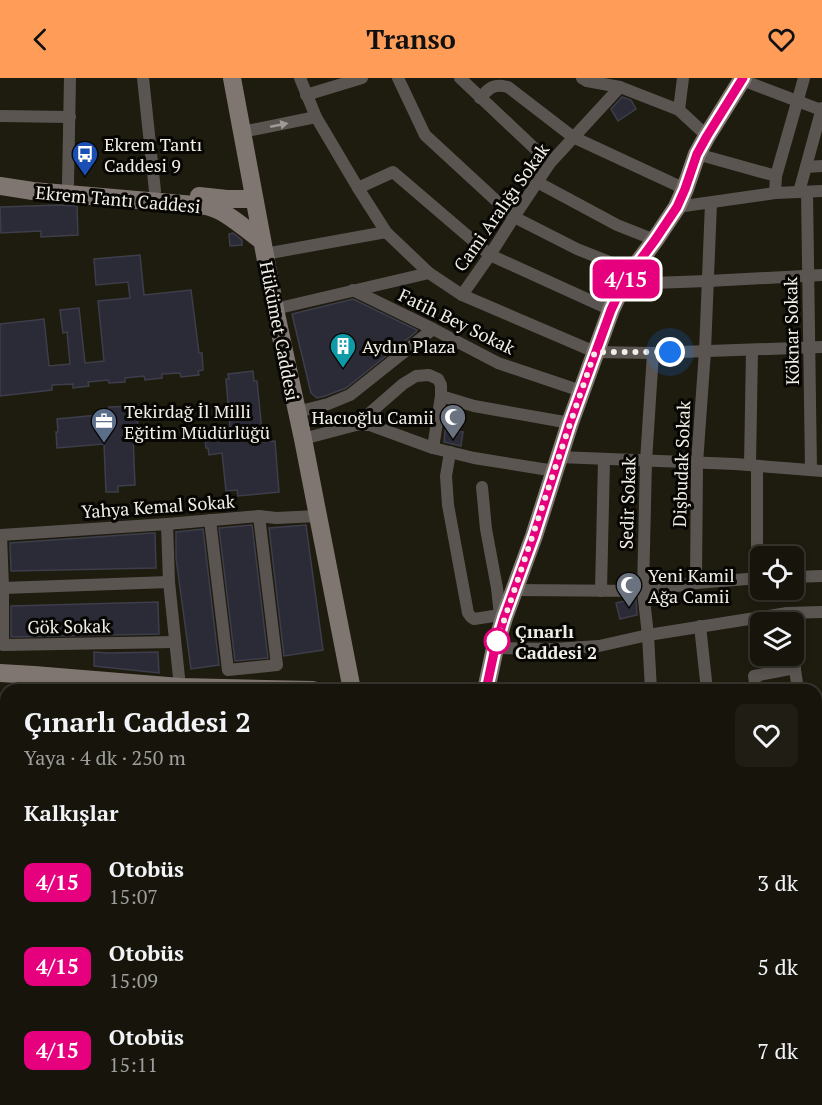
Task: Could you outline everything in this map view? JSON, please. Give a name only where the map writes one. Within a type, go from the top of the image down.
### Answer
[{"type":"street","points":[[68,189],[70,78]]},
{"type":"street","points":[[143,78],[154,196]]},
{"type":"street","name":"Hükümet Caddesi","points":[[232,78],[275,309],[351,684]]},
{"type":"street","points":[[300,78],[316,117],[386,232],[429,273],[462,295],[595,352],[653,353],[816,347]]},
{"type":"street","points":[[306,95],[362,78]]},
{"type":"street","points":[[398,78],[425,135],[514,217],[627,278],[708,281],[822,275]]},
{"type":"street","points":[[460,78],[550,163]]},
{"type":"street","points":[[775,194],[776,176],[804,78]]},
{"type":"street","points":[[586,79],[620,87],[679,110],[707,136]]},
{"type":"street","points":[[679,110],[681,79]]},
{"type":"street","points":[[487,684],[502,617],[534,536],[570,423],[611,310],[627,278],[677,207],[697,154],[707,136],[743,79],[796,102],[822,109]]},
{"type":"street","points":[[480,98],[489,88],[500,84],[508,87],[573,137],[685,189]]},
{"type":"street","name":"Cami Aralığı Sokak","points":[[462,295],[550,163],[620,87]]},
{"type":"street","name":"Köknar Sokak","points":[[817,470],[816,347],[808,275],[803,192],[806,167],[819,131],[822,109]]},
{"type":"street","points":[[0,116],[70,117]]},
{"type":"street","points":[[242,132],[316,117]]},
{"type":"street","points":[[697,154],[776,176]]},
{"type":"street","points":[[806,167],[822,166]]},
{"type":"street","points":[[358,188],[393,172],[490,255],[611,310]]},
{"type":"street","name":"Ekrem Tantı Caddesi","points":[[0,174],[68,189]]},
{"type":"street","points":[[537,182],[617,225],[655,240]]},
{"type":"street","name":"Ekrem Tantı Caddesi","points":[[0,186],[33,191],[68,189],[154,196],[254,199]]},
{"type":"street","points":[[677,207],[775,194],[822,191]]},
{"type":"street","name":"Ekrem Tantı Caddesi","points":[[154,196],[214,208],[263,247]]},
{"type":"street","name":"Dişbudak Sokak","points":[[696,583],[697,463],[705,351],[711,203]]},
{"type":"street","points":[[263,247],[386,232]]},
{"type":"street","points":[[275,309],[429,273]]},
{"type":"street","name":"Fatih Bey Sokak","points":[[353,290],[498,363],[581,391]]},
{"type":"street","points":[[297,412],[328,404],[350,395],[433,329]]},
{"type":"street","points":[[752,350],[758,546]]},
{"type":"street","name":"Sedir Sokak","points":[[651,684],[643,591],[646,461],[653,353]]},
{"type":"street","points":[[356,425],[404,384],[416,376],[429,375],[438,379],[441,385],[434,448]]},
{"type":"street","points":[[441,396],[474,406],[570,423]]},
{"type":"street","points":[[303,439],[356,425],[370,426],[434,448],[474,458],[557,464],[604,460],[817,470]]},
{"type":"street","points":[[450,452],[446,476],[448,504],[468,613],[474,619],[502,617]]},
{"type":"street","points":[[601,591],[604,460]]},
{"type":"street","points":[[482,487],[486,530],[502,617]]},
{"type":"street","points":[[210,520],[228,670],[278,665],[258,516]]},
{"type":"street","name":"Yahya Kemal Sokak","points":[[1,535],[258,516],[276,518],[318,516]]},
{"type":"street","points":[[167,524],[180,684]]},
{"type":"street","name":"Gök Sokak","points":[[1,535],[3,645],[175,642]]},
{"type":"street","points":[[804,577],[822,576]]},
{"type":"street","points":[[514,590],[643,591],[696,583],[750,579]]},
{"type":"street","points":[[3,588],[170,582]]},
{"type":"street","points":[[804,615],[822,612]]},
{"type":"street","points":[[495,648],[554,649],[599,646],[700,626],[750,621]]},
{"type":"street","points":[[700,626],[706,684]]},
{"type":"street","points":[[755,684],[753,676],[782,666]]},
{"type":"street","points":[[795,666],[797,684]]},
{"type":"street","points":[[0,673],[34,682],[72,684]]},
{"type":"building","points":[[622,97],[631,100],[636,109],[618,121],[611,109]]},
{"type":"building","points":[[77,206],[78,235],[41,237],[41,231],[1,233],[0,207]]},
{"type":"building","points":[[233,233],[242,240],[242,245],[230,246],[229,234]]},
{"type":"building","points":[[140,255],[144,295],[191,290],[199,353],[202,353],[203,370],[198,371],[199,375],[181,377],[180,373],[162,374],[162,378],[145,380],[144,376],[125,378],[125,382],[109,383],[108,380],[88,382],[89,386],[73,388],[73,384],[52,385],[52,390],[0,396],[0,324],[44,319],[49,366],[70,364],[67,332],[63,333],[60,310],[79,308],[85,363],[104,361],[98,301],[130,298],[128,282],[96,285],[94,259]]},
{"type":"building","name":"Aydın Plaza","points":[[353,299],[417,330],[346,388],[317,398],[311,393],[292,314]]},
{"type":"building","points":[[253,371],[254,381],[257,381],[263,442],[275,441],[279,492],[238,496],[237,490],[226,491],[222,453],[209,455],[204,430],[230,427],[226,379],[229,379],[228,374]]},
{"type":"building","points":[[137,406],[138,433],[133,433],[135,485],[118,486],[118,492],[106,492],[104,444],[57,448],[57,419],[109,414],[109,407]]},
{"type":"building","name":"Hacıoğlu Camii","points":[[445,430],[463,432],[461,446],[444,442]]},
{"type":"building","points":[[252,525],[268,658],[235,661],[219,528]]},
{"type":"building","points":[[306,525],[323,650],[284,656],[269,528]]},
{"type":"building","points":[[203,529],[219,665],[191,669],[176,558],[176,532]]},
{"type":"building","points":[[155,533],[156,568],[11,571],[10,543]]},
{"type":"building","name":"Yeni Kamil Ağa Camii","points":[[636,599],[637,615],[620,619],[616,603]]},
{"type":"building","points":[[158,602],[159,634],[11,637],[11,606]]},
{"type":"building","points":[[94,652],[158,652],[159,673],[94,666]]},
{"type":"bus line","name":"4/15","points":[[487,684],[504,618],[611,310],[623,284],[677,207],[697,154],[743,78]]},
{"type":"place","name":"Ekrem Tantı Caddesi 9","points":[[85,177]]},
{"type":"place","name":"Aydın Plaza","points":[[343,369]]},
{"type":"place","name":"Hacıoğlu Camii","points":[[453,440]]},
{"type":"place","name":"Tekirdağ İl Milli Eğitim Müdürlüğü","points":[[104,444]]},
{"type":"place","name":"Yeni Kamil Ağa Camii","points":[[629,608]]},
{"type":"place","name":"Çınarlı Caddesi 2","points":[[497,641]]},
{"type":"route","points":[[497,641],[595,352],[670,352]]}]
